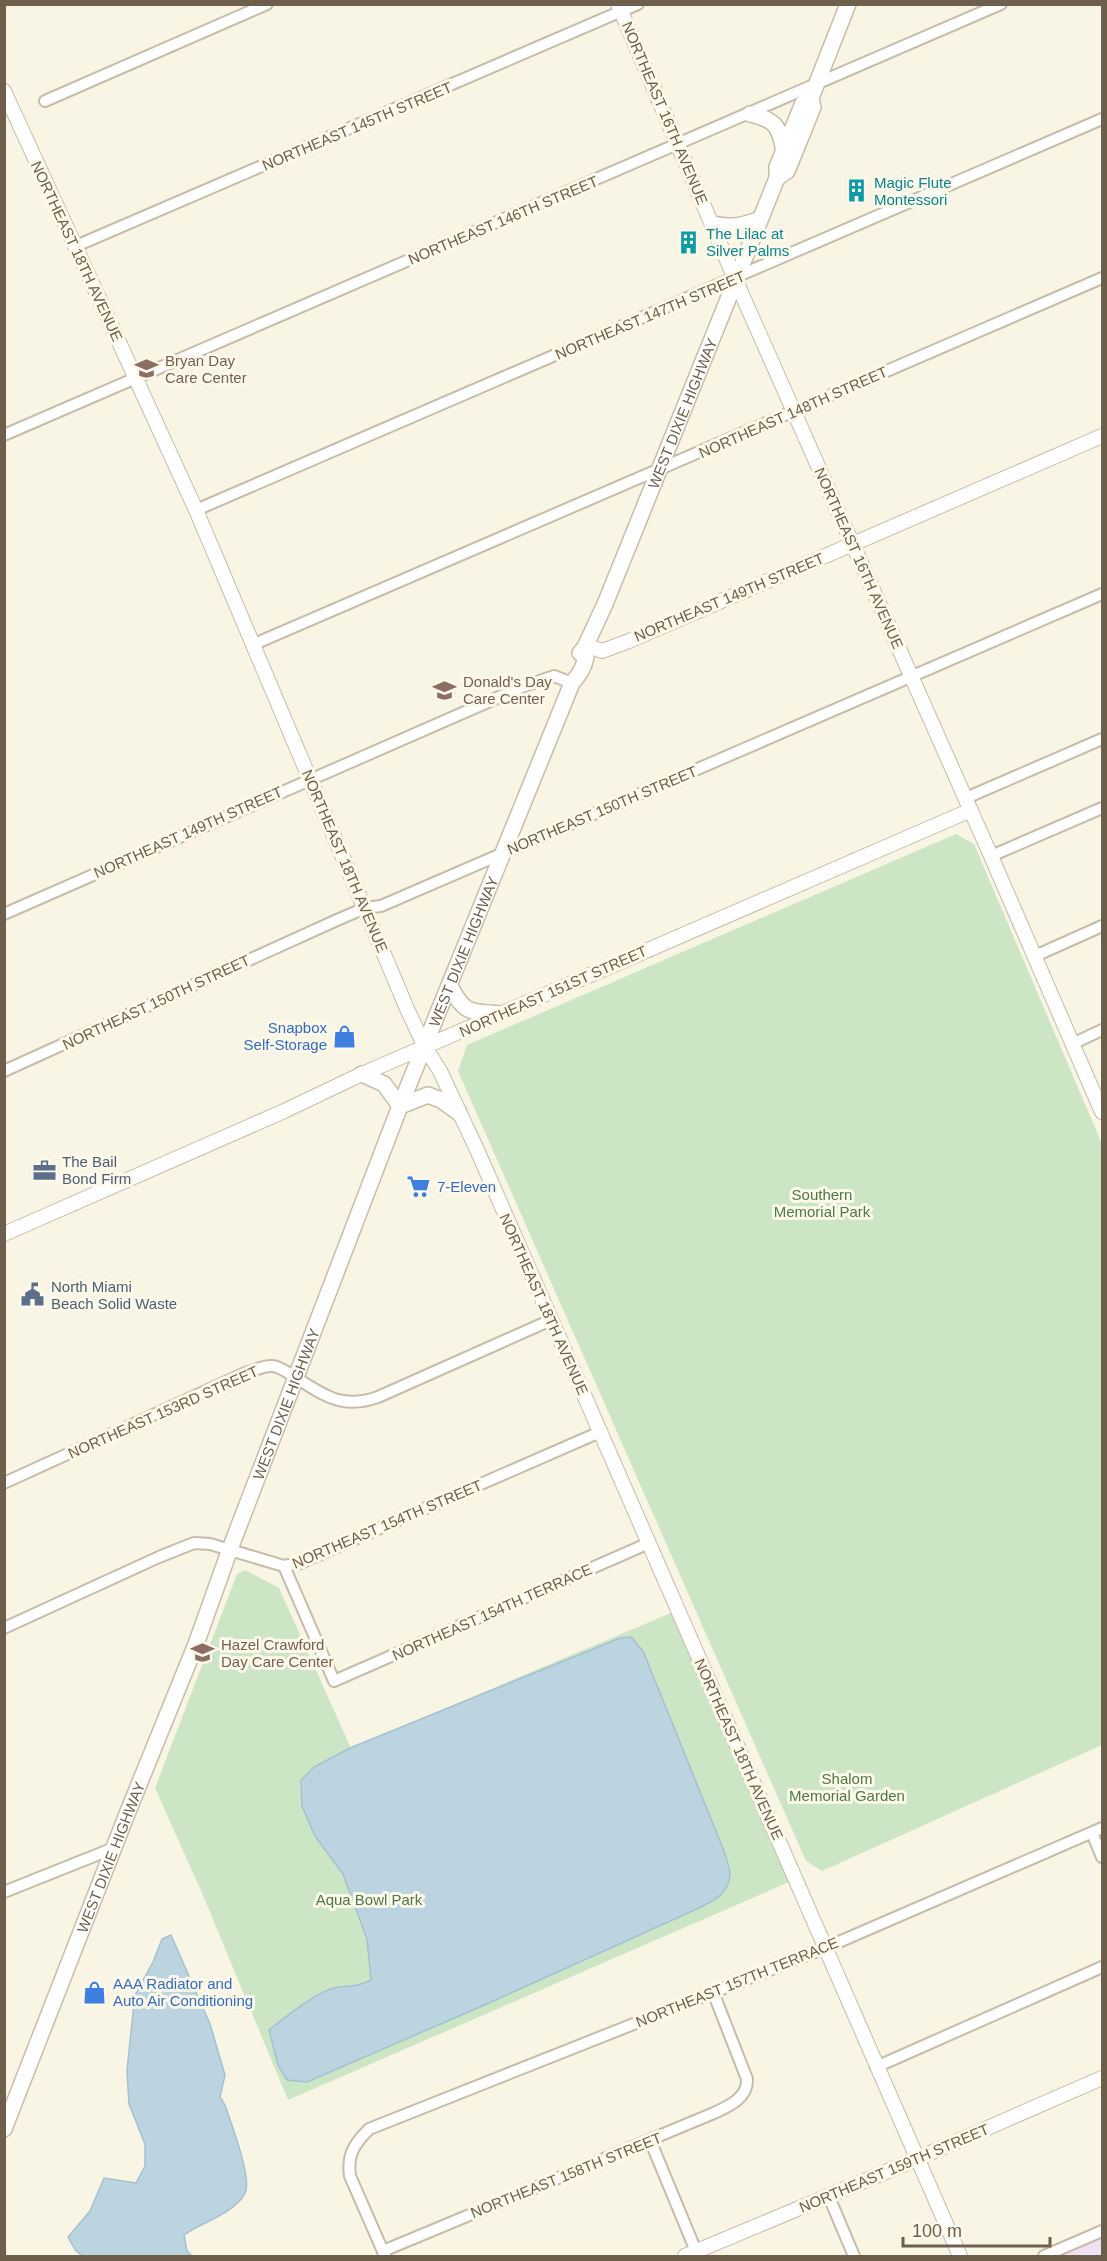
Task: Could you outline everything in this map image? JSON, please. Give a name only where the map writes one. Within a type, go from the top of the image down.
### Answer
[{"type":"main road","name":"WEST DIXIE HIGHWAY","points":[[4,2128],[196,1644],[230,1549],[400,1106],[573,683],[580,675],[587,654],[586,646],[777,178],[777,167],[803,103],[813,92],[848,4]]},
{"type":"main road","name":"WEST DIXIE HIGHWAY","points":[[777,178],[787,171],[813,107],[813,92]]},
{"type":"main road","points":[[750,114],[764,117],[775,124],[781,134],[784,151]]},
{"type":"main road","points":[[712,224],[742,227],[760,219]]},
{"type":"main road","points":[[450,987],[458,1002],[465,1009],[500,1014]]},
{"type":"main road","points":[[362,1074],[384,1084],[400,1106],[428,1095],[441,1100],[459,1113]]},
{"type":"street","points":[[45,101],[267,4]]},
{"type":"street","name":"NORTHEAST 145TH STREET","points":[[76,246],[619,8],[638,4]]},
{"type":"street","name":"NORTHEAST 146TH STREET","points":[[4,435],[679,144],[750,114],[813,92],[1001,4]]},
{"type":"street","name":"NORTHEAST 16TH AVENUE","points":[[619,8],[735,279],[854,543],[1102,1112]]},
{"type":"street","name":"NORTHEAST 18TH AVENUE","points":[[6,97],[196,510],[425,1047],[440,1071],[551,1320],[960,2256]]},
{"type":"street","name":"NORTHEAST 147TH STREET","points":[[196,510],[1102,119]]},
{"type":"street","name":"NORTHEAST 148TH STREET","points":[[252,645],[1102,278]]},
{"type":"street","name":"NORTHEAST 149TH STREET","points":[[586,646],[602,651],[629,641],[1102,436]]},
{"type":"street","name":"NORTHEAST 150TH STREET","points":[[4,1071],[365,908],[381,906],[1102,594]]},
{"type":"street","name":"NORTHEAST 149TH STREET","points":[[4,914],[522,687],[554,676],[573,683]]},
{"type":"street","name":"NORTHEAST 151ST STREET","points":[[4,1234],[282,1112],[362,1074],[968,804],[1102,739]]},
{"type":"street","points":[[991,856],[1102,808]]},
{"type":"street","points":[[1035,956],[1102,926]]},
{"type":"street","points":[[1072,1044],[1102,1030]]},
{"type":"street","name":"NORTHEAST 153RD STREET","points":[[4,1483],[245,1373],[270,1365],[310,1388],[345,1402],[359,1403],[378,1397],[551,1320]]},
{"type":"street","name":"NORTHEAST 154TH STREET","points":[[4,1629],[189,1545],[202,1542],[284,1566],[300,1563],[600,1431]]},
{"type":"street","name":"NORTHEAST 154TH TERRACE","points":[[284,1566],[334,1681],[649,1543]]},
{"type":"street","points":[[1097,1831],[1102,1857]]},
{"type":"street","name":"NORTHEAST 157TH TERRACE","points":[[384,2253],[350,2176],[348,2162],[353,2148],[369,2129],[825,1948],[1097,1831]]},
{"type":"street","points":[[4,1892],[114,1848]]},
{"type":"street","points":[[876,2067],[1102,1966]]},
{"type":"street","name":"NORTHEAST 158TH STREET","points":[[384,2253],[728,2107],[744,2092],[747,2079],[713,1992]]},
{"type":"street","name":"NORTHEAST 159TH STREET","points":[[693,2255],[1102,2078]]},
{"type":"street","points":[[650,2140],[693,2255]]},
{"type":"street","points":[[828,2197],[854,2256]]},
{"type":"street","points":[[1044,2256],[1102,2231]]},
{"type":"shaded area","points":[[1102,2237],[1102,2256],[1060,2256]]},
{"type":"green space","name":"Southern Memorial Park","points":[[956,834],[974,844],[1102,1144],[1102,1745],[822,1871],[806,1861],[458,1071],[467,1045]]},
{"type":"green space","name":"Aqua Bowl Park","points":[[245,1570],[279,1588],[351,1748],[678,1610],[796,1879],[288,2100],[202,1893],[155,1788],[237,1574]]},
{"type":"water","points":[[631,1637],[643,1651],[724,1851],[730,1875],[729,1883],[721,1895],[702,1907],[307,2082],[287,2080],[278,2065],[269,2030],[300,2006],[327,1990],[371,1980],[367,1939],[343,1874],[315,1836],[302,1806],[301,1780],[314,1767],[350,1748],[620,1638]]},
{"type":"water","points":[[171,1935],[210,2024],[225,2075],[220,2097],[225,2105],[239,2148],[245,2172],[246,2190],[231,2209],[184,2235],[187,2251],[192,2256],[83,2256],[76,2251],[68,2237],[90,2211],[104,2178],[136,2183],[145,2166],[145,2144],[129,2104],[127,2071],[135,1995],[153,1962],[162,1939]]},
{"type":"place","name":"Magic Flute Montessori","points":[[856,191]]},
{"type":"place","name":"The Lilac at Silver Palms","points":[[688,242]]},
{"type":"place","name":"Bryan Day Care Center","points":[[147,369]]},
{"type":"place","name":"Donald's Day Care Center","points":[[445,690]]},
{"type":"place","name":"Snapbox Self-Storage","points":[[345,1036]]},
{"type":"place","name":"The Bail Bond Firm","points":[[44,1170]]},
{"type":"place","name":"7-Eleven","points":[[419,1186]]},
{"type":"place","name":"North Miami Beach Solid Waste","points":[[33,1295]]},
{"type":"place","name":"Hazel Crawford Day Care Center","points":[[203,1653]]},
{"type":"place","name":"AAA Radiator and Auto Air Conditioning","points":[[95,1992]]},
{"type":"park label","name":"Shalom Memorial Garden","points":[[847,1786]]}]
